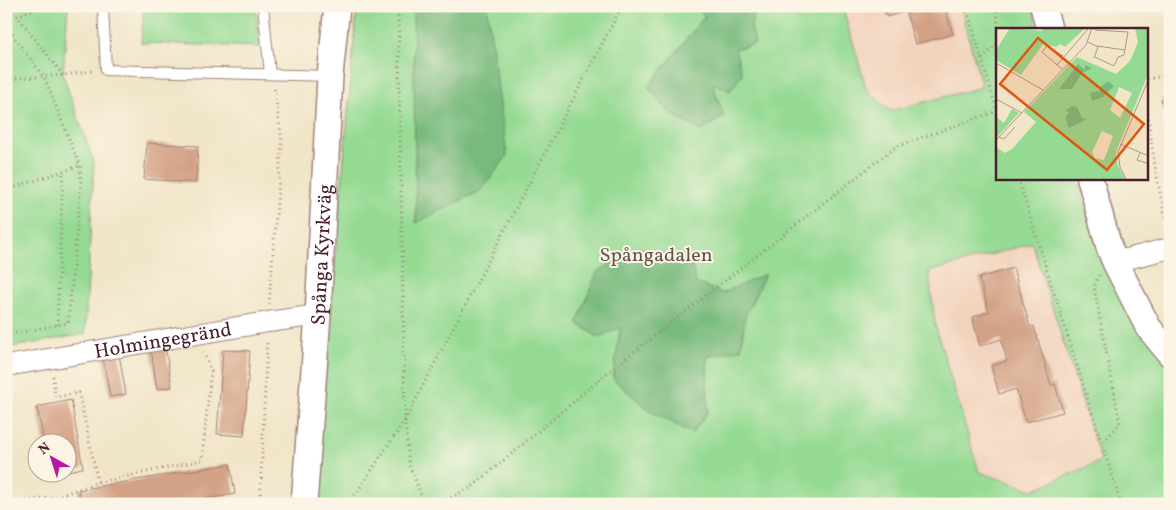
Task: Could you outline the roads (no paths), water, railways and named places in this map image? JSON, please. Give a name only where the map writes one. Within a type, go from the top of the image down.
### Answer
[{"type":"street","name":"Spånga Kyrkväg","points":[[304,504],[318,315],[330,76],[337,6]]},
{"type":"street","points":[[1043,6],[1049,28]]},
{"type":"street","points":[[1090,180],[1109,247],[1148,327],[1170,354]]},
{"type":"street","points":[[1116,262],[1170,248]]},
{"type":"street","name":"Holmingegränd","points":[[6,366],[318,315]]},
{"type":"lane","points":[[103,6],[106,70],[330,76]]},
{"type":"lane","points":[[263,6],[270,74]]},
{"type":"park label","name":"Spångadalen","points":[[656,254]]}]
